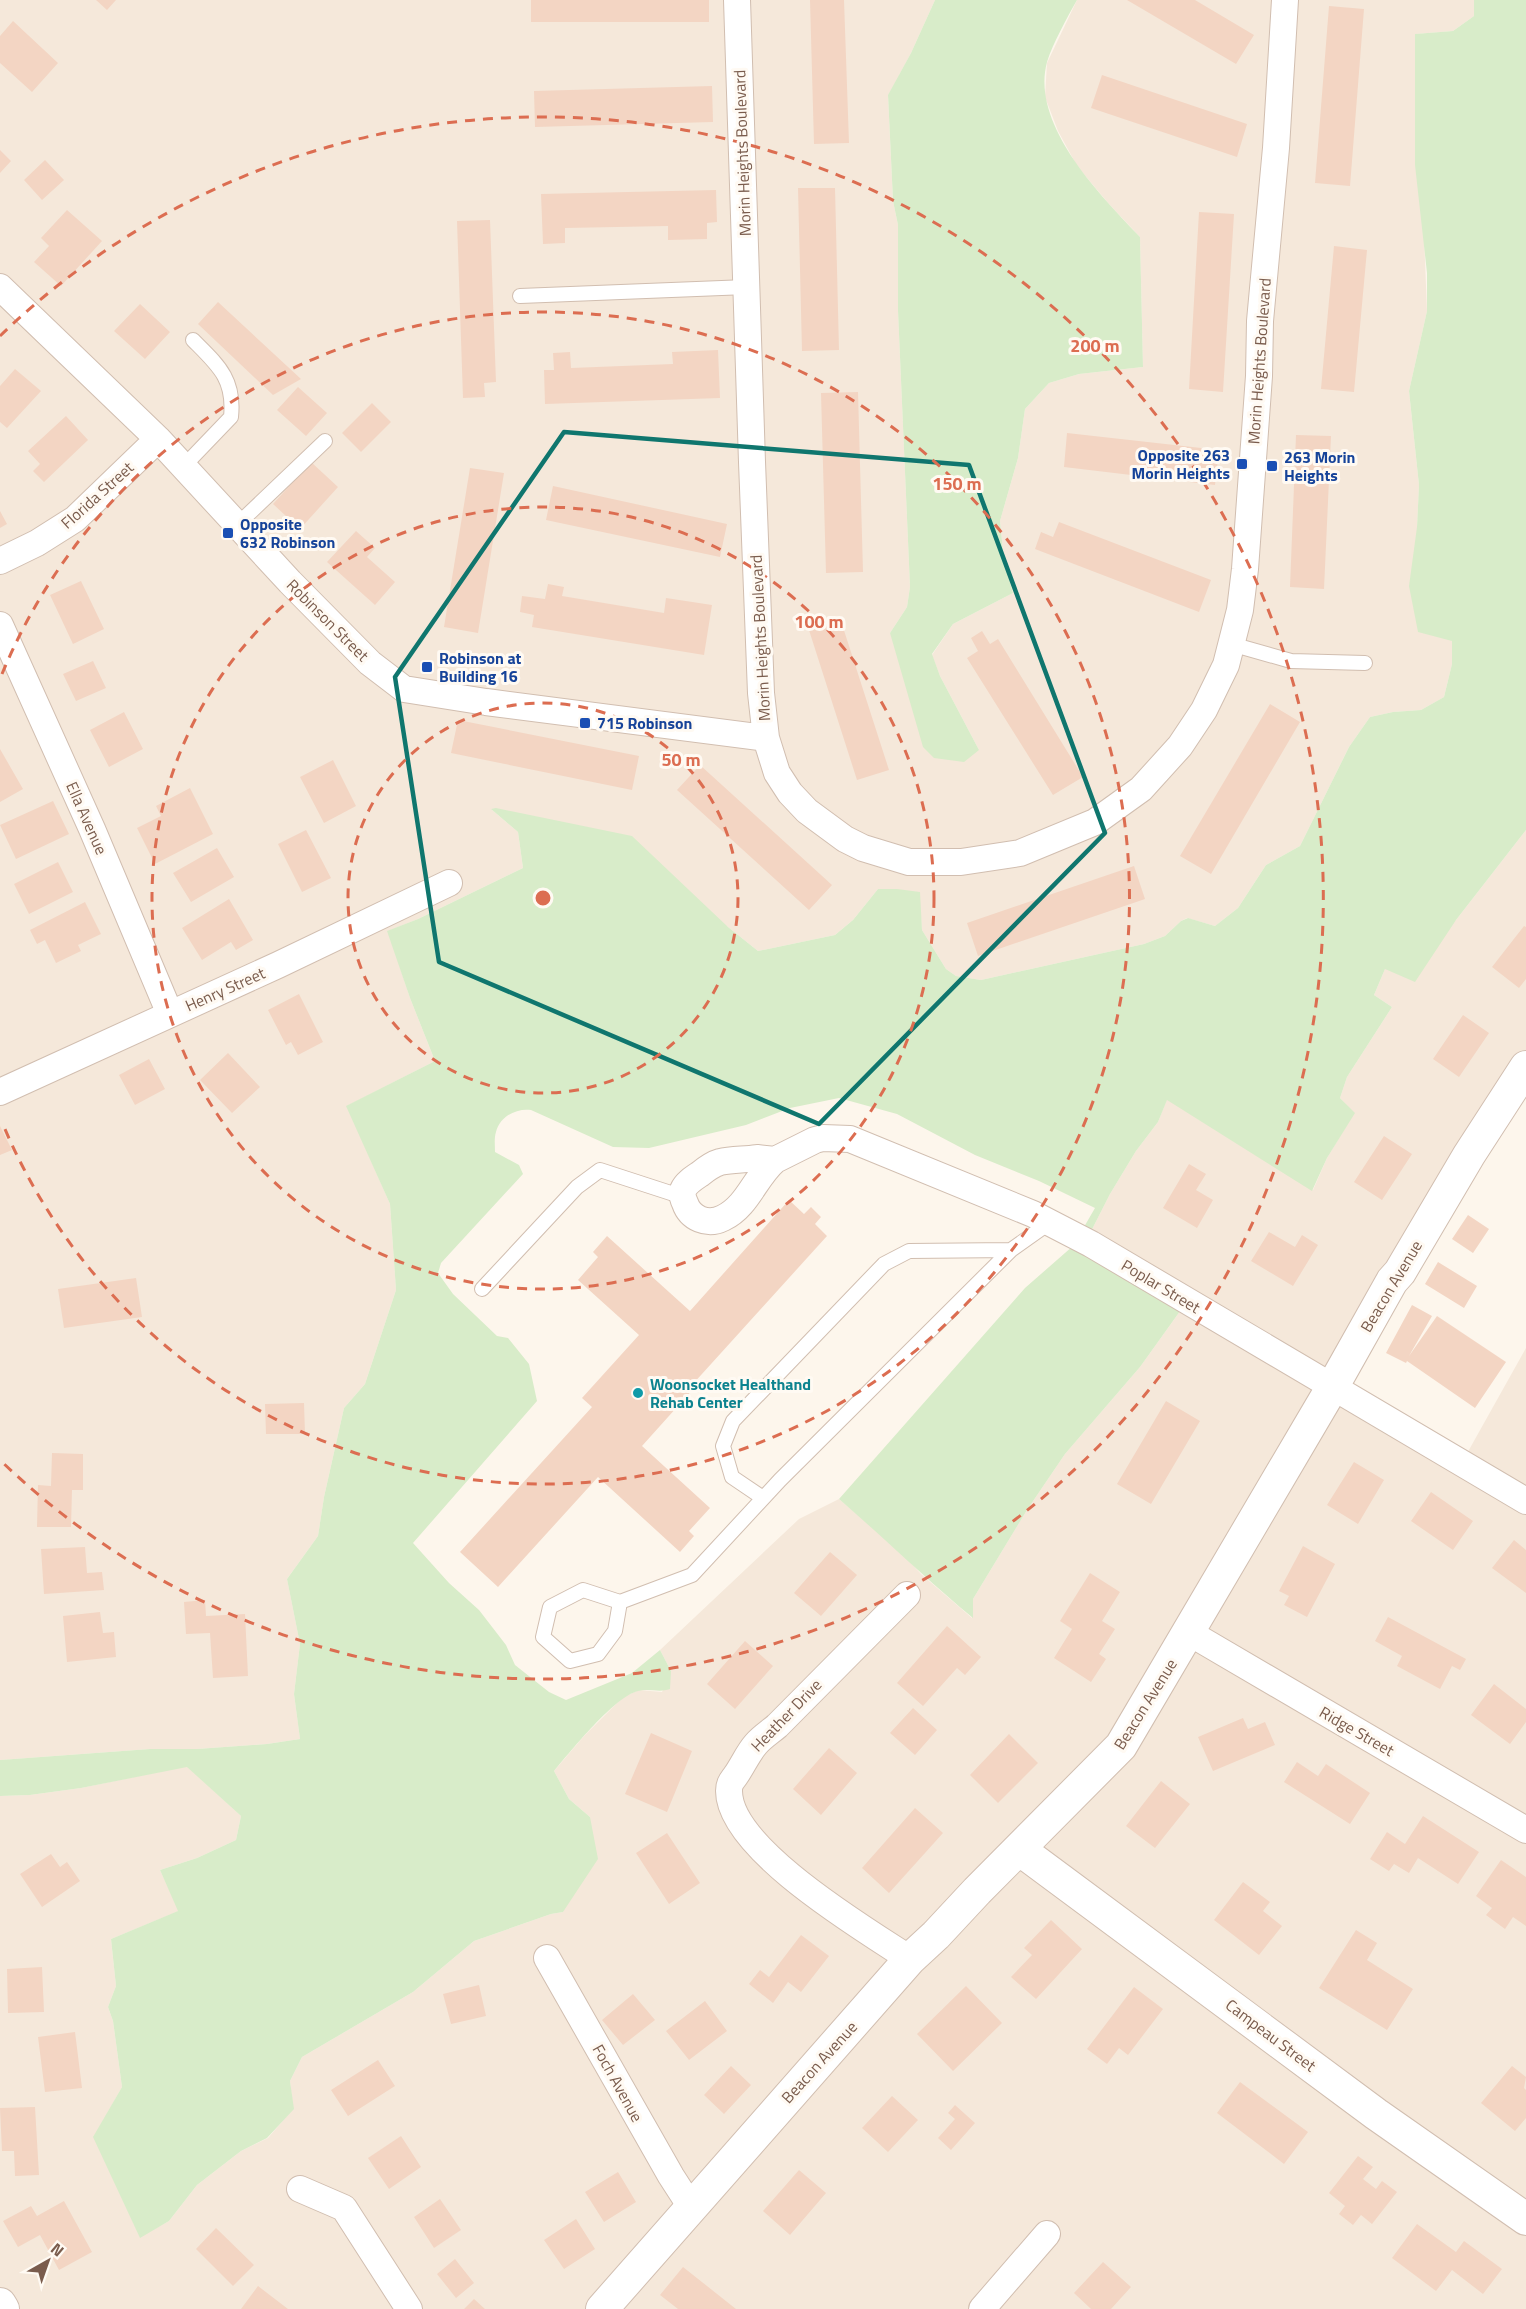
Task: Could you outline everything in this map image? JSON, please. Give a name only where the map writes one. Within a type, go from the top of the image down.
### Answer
[{"type":"street","name":"Morin Heights Boulevard","points":[[737,0],[753,497],[761,693],[766,738],[777,773],[790,793],[807,811],[845,839],[863,848],[909,862],[961,862],[1020,853],[1095,822],[1148,783],[1180,746],[1204,710],[1226,665],[1240,610],[1245,569],[1259,376],[1260,321],[1276,148],[1284,6]]},
{"type":"street","name":"Robinson Street","points":[[0,287],[158,439],[290,582],[370,663],[404,689],[486,702],[766,738]]},
{"type":"street","name":"Florida Street","points":[[0,561],[37,543],[75,519],[158,439]]},
{"type":"street","name":"Ella Avenue","points":[[0,625],[92,829],[170,1014]]},
{"type":"street","name":"Henry Street","points":[[0,1092],[288,961],[449,883]]},
{"type":"street","name":"Beacon Avenue","points":[[602,2309],[910,1959],[1121,1746],[1333,1386],[1392,1281],[1400,1272],[1469,1155],[1526,1067]]},
{"type":"street","name":"Poplar Street","points":[[775,1160],[757,1158],[718,1162],[690,1181],[683,1189],[682,1197],[688,1212],[694,1218],[711,1221],[723,1218],[742,1203],[754,1188],[763,1170],[775,1160],[815,1140],[850,1139],[1049,1222],[1091,1244],[1526,1501]]},
{"type":"street","name":"Heather Drive","points":[[907,1595],[832,1668],[777,1726],[756,1743],[730,1782],[729,1791],[732,1807],[751,1838],[773,1861],[852,1921],[910,1959]]},
{"type":"street","name":"Ridge Street","points":[[1188,1632],[1526,1830]]},
{"type":"street","name":"Campeau Street","points":[[1019,1849],[1376,2114],[1526,2219]]},
{"type":"street","name":"Foch Avenue","points":[[548,1958],[670,2176],[691,2207]]},
{"type":"street","points":[[300,2188],[345,2208],[409,2309]]},
{"type":"street","points":[[982,2309],[1047,2234]]},
{"type":"street","points":[[0,2304],[3,2309]]},
{"type":"lane","points":[[520,296],[747,287]]},
{"type":"lane","points":[[183,467],[231,417],[231,399],[222,369],[193,340]]},
{"type":"lane","points":[[237,525],[325,441]]},
{"type":"lane","points":[[1231,644],[1291,661],[1365,663]]},
{"type":"lane","points":[[482,1289],[577,1187],[600,1170],[682,1197]]},
{"type":"lane","points":[[620,1602],[615,1631],[598,1654],[570,1661],[543,1636],[550,1607],[583,1590],[620,1602],[692,1575],[763,1498],[1011,1250],[1049,1222]]},
{"type":"lane","points":[[763,1498],[732,1477],[723,1446],[733,1421],[885,1264],[909,1251],[1011,1250]]},
{"type":"highlighted area","points":[[564,432],[969,465],[1105,833],[819,1124],[439,962],[395,677]]},
{"type":"shaded area","points":[[0,0],[935,0],[888,96],[893,201],[898,225],[898,311],[910,587],[907,607],[890,633],[979,750],[940,676],[932,655],[953,624],[1013,593],[1004,561],[1000,521],[1018,458],[1025,409],[1049,383],[1079,374],[1143,367],[1140,237],[1077,166],[1058,131],[1045,97],[1047,63],[1077,0],[1474,0],[1474,16],[1453,31],[1416,34],[1427,311],[1409,391],[1419,485],[1417,527],[1452,641],[1452,664],[1444,697],[1421,710],[1393,712],[1370,717],[1349,747],[1300,846],[1266,865],[1238,908],[1215,926],[1187,918],[1165,936],[1144,944],[981,980],[956,976],[946,969],[922,930],[921,918],[878,889],[853,920],[835,935],[758,951],[728,927],[491,809],[518,832],[523,868],[418,919],[388,931],[410,998],[435,1061],[347,1106],[390,1204],[396,1290],[365,1384],[344,1408],[324,1497],[318,1536],[287,1579],[300,1644],[294,1694],[300,1739],[197,1749],[150,1749],[0,1760]]},
{"type":"shaded area","points":[[1526,830],[1526,1063],[1337,1377],[1465,1457],[1526,1348],[1526,2309],[0,2309],[0,1796],[30,1795],[81,1788],[187,1766],[241,1816],[236,1840],[197,1858],[160,1870],[179,1911],[111,1939],[116,1986],[108,2007],[113,2021],[122,2087],[94,2137],[140,2237],[169,2221],[197,2185],[241,2151],[268,2138],[293,2109],[290,2081],[302,2057],[413,1992],[474,1941],[551,1914],[563,1912],[590,1817],[569,1799],[554,1771],[584,1736],[623,1697],[639,1690],[662,1692],[671,1671],[660,1650],[799,1519],[839,1499],[972,1618],[973,1599],[1027,1510],[1065,1454],[1140,1367],[1183,1307],[1082,1249],[1110,1194],[1136,1151],[1158,1122],[1167,1099],[1313,1190],[1327,1158],[1354,1113],[1340,1098],[1347,1077],[1392,1007],[1374,995],[1385,969],[1456,920]]},
{"type":"green space","points":[[935,0],[1077,0],[1056,39],[1047,62],[1045,86],[1049,110],[1072,158],[1140,237],[1143,367],[1079,374],[1049,383],[1025,409],[1018,458],[1000,521],[1004,561],[1013,593],[953,624],[932,654],[940,676],[979,750],[964,762],[934,758],[923,747],[890,633],[907,607],[910,587],[898,311],[898,225],[893,201],[888,95],[911,53]]},
{"type":"green space","points":[[1474,0],[1526,0],[1526,830],[1456,920],[1415,982],[1385,969],[1374,995],[1392,1007],[1347,1077],[1340,1098],[1355,1113],[1327,1158],[1312,1191],[1167,1100],[1158,1122],[1136,1151],[1110,1194],[1082,1249],[1183,1307],[1140,1367],[1065,1454],[1027,1510],[973,1599],[973,1618],[839,1499],[1025,1288],[1073,1246],[1095,1208],[1039,1181],[975,1155],[897,1114],[839,1098],[790,1108],[746,1125],[649,1148],[613,1147],[531,1110],[515,1112],[505,1117],[496,1132],[495,1152],[519,1165],[523,1174],[441,1263],[438,1273],[453,1294],[497,1336],[508,1338],[529,1364],[537,1401],[413,1543],[449,1583],[479,1610],[506,1645],[515,1665],[549,1692],[566,1700],[632,1673],[660,1650],[671,1671],[670,1689],[642,1690],[628,1695],[594,1725],[554,1771],[569,1799],[590,1817],[598,1859],[563,1912],[551,1914],[474,1941],[413,1992],[302,2057],[290,2081],[294,2109],[267,2138],[241,2151],[197,2185],[169,2221],[140,2238],[93,2137],[122,2087],[113,2021],[108,2007],[116,1986],[111,1939],[178,1911],[160,1870],[197,1858],[236,1840],[241,1816],[187,1767],[81,1788],[30,1795],[0,1796],[0,1760],[150,1749],[197,1749],[300,1739],[294,1694],[300,1644],[287,1579],[318,1536],[324,1497],[344,1408],[365,1384],[396,1290],[390,1204],[346,1106],[435,1061],[387,931],[418,919],[523,868],[518,832],[491,809],[496,808],[632,836],[728,927],[758,951],[835,935],[853,920],[878,889],[920,892],[922,930],[946,969],[956,976],[981,980],[1144,944],[1165,936],[1181,921],[1188,918],[1215,926],[1238,908],[1266,865],[1300,846],[1349,747],[1370,717],[1393,712],[1421,710],[1444,697],[1452,664],[1452,641],[1418,632],[1409,586],[1417,527],[1419,485],[1409,391],[1427,311],[1427,273],[1415,165],[1415,34],[1453,31],[1474,16]]},
{"type":"building","points":[[96,0],[116,0],[107,10]]},
{"type":"building","points":[[531,0],[709,0],[709,22],[531,22]]},
{"type":"building","points":[[810,0],[844,0],[849,143],[814,144]]},
{"type":"building","points":[[1127,0],[1195,0],[1254,35],[1236,64]]},
{"type":"building","points":[[1329,6],[1364,9],[1350,186],[1315,183]]},
{"type":"building","points":[[13,21],[58,63],[32,92],[0,63],[0,36]]},
{"type":"building","points":[[1102,75],[1247,124],[1237,157],[1091,108]]},
{"type":"building","points":[[712,86],[713,122],[535,127],[534,91]]},
{"type":"building","points":[[0,150],[11,161],[0,173]]},
{"type":"building","points":[[45,160],[64,180],[42,200],[24,180]]},
{"type":"building","points":[[798,188],[835,188],[839,350],[802,351]]},
{"type":"building","points":[[716,190],[717,222],[707,223],[707,239],[668,240],[668,226],[565,228],[565,243],[543,244],[541,194]]},
{"type":"building","points":[[67,210],[102,241],[61,286],[34,262],[49,246],[41,238]]},
{"type":"building","points":[[1199,212],[1234,214],[1223,392],[1189,389]]},
{"type":"building","points":[[490,220],[496,382],[484,383],[485,397],[463,398],[457,221]]},
{"type":"building","points":[[1334,246],[1367,250],[1354,392],[1321,389]]},
{"type":"building","points":[[218,302],[301,379],[273,395],[198,324]]},
{"type":"building","points":[[140,304],[170,332],[145,359],[114,331]]},
{"type":"building","points":[[718,350],[720,398],[545,404],[544,370],[554,370],[553,353],[570,352],[571,368],[673,364],[672,352]]},
{"type":"building","points":[[15,369],[41,391],[7,428],[0,422],[0,386]]},
{"type":"building","points":[[298,387],[327,413],[306,436],[277,410]]},
{"type":"building","points":[[858,392],[863,572],[826,573],[821,393]]},
{"type":"building","points":[[372,403],[391,422],[361,452],[342,433]]},
{"type":"building","points":[[66,416],[88,440],[44,482],[33,471],[40,464],[28,451]]},
{"type":"building","points":[[1067,433],[1219,450],[1215,485],[1064,467]]},
{"type":"building","points":[[1296,435],[1331,436],[1324,589],[1290,587]]},
{"type":"building","points":[[311,462],[338,487],[300,529],[273,504]]},
{"type":"building","points":[[470,468],[504,473],[478,633],[444,627]]},
{"type":"building","points":[[553,486],[727,524],[720,557],[546,520]]},
{"type":"building","points":[[0,511],[7,524],[0,528]]},
{"type":"building","points":[[1059,522],[1211,580],[1199,612],[1035,549],[1041,532],[1053,537]]},
{"type":"building","points":[[356,531],[375,548],[367,557],[395,582],[375,605],[327,562]]},
{"type":"building","points":[[81,581],[104,629],[73,644],[50,595]]},
{"type":"building","points":[[548,584],[564,587],[562,596],[664,613],[666,598],[712,605],[704,655],[532,627],[534,615],[520,612],[522,596],[545,599]]},
{"type":"building","points":[[840,618],[889,770],[857,780],[808,627]]},
{"type":"building","points":[[982,631],[990,644],[998,639],[1083,777],[1053,795],[967,658],[978,651],[971,638]]},
{"type":"building","points":[[93,661],[106,688],[76,701],[63,674]]},
{"type":"building","points":[[1270,704],[1300,722],[1211,874],[1180,856]]},
{"type":"building","points":[[124,712],[143,749],[109,767],[90,730]]},
{"type":"building","points":[[458,720],[639,756],[632,790],[451,753]]},
{"type":"building","points":[[0,749],[23,789],[0,802]]},
{"type":"building","points":[[333,760],[356,806],[324,823],[300,777]]},
{"type":"building","points":[[700,765],[832,885],[809,910],[677,790]]},
{"type":"building","points":[[190,788],[213,834],[155,864],[137,828],[161,816],[156,806]]},
{"type":"building","points":[[53,801],[69,834],[16,859],[0,825]]},
{"type":"building","points":[[306,830],[331,878],[302,892],[278,844]]},
{"type":"building","points":[[217,848],[234,877],[191,902],[173,873]]},
{"type":"building","points":[[58,862],[73,892],[29,914],[14,884]]},
{"type":"building","points":[[1134,866],[1145,899],[978,956],[967,923]]},
{"type":"building","points":[[229,899],[253,940],[236,950],[231,942],[202,960],[182,928]]},
{"type":"building","points":[[85,902],[101,934],[78,945],[81,951],[56,963],[45,940],[37,944],[30,930]]},
{"type":"building","points":[[1524,926],[1526,927],[1526,979],[1519,988],[1492,967]]},
{"type":"building","points":[[299,994],[323,1042],[298,1055],[291,1042],[286,1045],[268,1010]]},
{"type":"building","points":[[1463,1015],[1489,1033],[1459,1077],[1433,1059]]},
{"type":"building","points":[[228,1053],[260,1087],[232,1113],[200,1080]]},
{"type":"building","points":[[149,1059],[165,1089],[135,1105],[119,1075]]},
{"type":"building","points":[[0,1126],[12,1150],[0,1155]]},
{"type":"building","points":[[1384,1136],[1412,1154],[1382,1200],[1354,1182]]},
{"type":"building","points":[[1189,1164],[1206,1174],[1196,1190],[1213,1200],[1197,1228],[1163,1208]]},
{"type":"building","name":"Woonsocket Healthand Rehab Center","points":[[789,1200],[804,1214],[811,1207],[821,1217],[815,1224],[827,1236],[692,1385],[695,1387],[642,1446],[710,1508],[689,1531],[694,1536],[680,1552],[598,1477],[498,1587],[460,1552],[592,1407],[582,1398],[639,1335],[578,1280],[598,1257],[593,1252],[607,1236],[690,1311]]},
{"type":"building","points":[[1468,1215],[1489,1229],[1473,1253],[1452,1239]]},
{"type":"building","points":[[1269,1232],[1295,1247],[1302,1235],[1318,1245],[1293,1286],[1251,1261]]},
{"type":"building","points":[[1438,1262],[1477,1286],[1464,1308],[1425,1284]]},
{"type":"building","points":[[136,1278],[142,1317],[64,1328],[58,1289]]},
{"type":"building","points":[[1412,1305],[1432,1316],[1409,1356],[1437,1316],[1506,1362],[1475,1408],[1407,1361],[1406,1363],[1386,1353]]},
{"type":"building","points":[[1166,1401],[1200,1421],[1151,1504],[1117,1484]]},
{"type":"building","points":[[304,1403],[305,1434],[266,1434],[265,1404]]},
{"type":"building","points":[[52,1453],[83,1454],[83,1490],[72,1490],[71,1527],[37,1527],[38,1485],[51,1486]]},
{"type":"building","points":[[1354,1462],[1384,1480],[1358,1524],[1327,1505]]},
{"type":"building","points":[[1431,1492],[1473,1521],[1453,1550],[1411,1521]]},
{"type":"building","points":[[1514,1540],[1526,1550],[1526,1593],[1492,1568]]},
{"type":"building","points":[[1303,1546],[1335,1564],[1307,1617],[1284,1605],[1289,1596],[1279,1591]]},
{"type":"building","points":[[85,1547],[87,1573],[102,1572],[104,1590],[44,1594],[41,1549]]},
{"type":"building","points":[[830,1552],[857,1575],[821,1616],[794,1593]]},
{"type":"building","points":[[1090,1573],[1120,1592],[1102,1621],[1115,1629],[1099,1654],[1106,1659],[1091,1682],[1054,1658],[1072,1629],[1060,1621]]},
{"type":"building","points":[[205,1600],[206,1616],[245,1614],[248,1676],[213,1678],[210,1633],[186,1634],[184,1602]]},
{"type":"building","points":[[100,1612],[103,1633],[114,1632],[116,1657],[67,1662],[63,1616]]},
{"type":"building","points":[[1388,1617],[1466,1659],[1460,1670],[1452,1666],[1440,1689],[1397,1666],[1402,1656],[1375,1641]]},
{"type":"building","points":[[947,1626],[981,1657],[965,1675],[957,1668],[923,1706],[897,1683]]},
{"type":"building","points":[[745,1641],[773,1666],[735,1709],[707,1684]]},
{"type":"building","points":[[1494,1684],[1526,1709],[1526,1722],[1510,1744],[1471,1715]]},
{"type":"building","points":[[913,1708],[937,1730],[915,1755],[890,1733]]},
{"type":"building","points":[[1243,1718],[1248,1729],[1265,1722],[1275,1745],[1213,1771],[1198,1737]]},
{"type":"building","points":[[651,1733],[692,1751],[667,1812],[625,1794]]},
{"type":"building","points":[[1009,1734],[1038,1763],[998,1803],[970,1775]]},
{"type":"building","points":[[829,1748],[857,1773],[821,1815],[793,1789]]},
{"type":"building","points":[[1297,1762],[1318,1776],[1326,1764],[1370,1793],[1350,1824],[1284,1782]]},
{"type":"building","points":[[1161,1781],[1190,1804],[1155,1848],[1126,1826]]},
{"type":"building","points":[[915,1808],[943,1833],[889,1893],[862,1868]]},
{"type":"building","points":[[1423,1816],[1479,1852],[1458,1884],[1418,1858],[1409,1873],[1394,1864],[1389,1871],[1370,1859],[1387,1832],[1405,1844]]},
{"type":"building","points":[[667,1833],[700,1883],[669,1904],[636,1853]]},
{"type":"building","points":[[51,1854],[60,1867],[67,1862],[80,1881],[42,1907],[20,1874]]},
{"type":"building","points":[[1501,1860],[1526,1877],[1526,1926],[1513,1917],[1505,1929],[1486,1915],[1492,1908],[1476,1896]]},
{"type":"building","points":[[1243,1882],[1270,1902],[1263,1911],[1282,1926],[1259,1955],[1214,1920]]},
{"type":"building","points":[[1051,1920],[1082,1949],[1036,1999],[1011,1977],[1032,1955],[1024,1948]]},
{"type":"building","points":[[1356,1930],[1377,1943],[1367,1960],[1413,1989],[1387,2030],[1319,1988]]},
{"type":"building","points":[[801,1935],[829,1956],[801,1992],[788,1982],[773,2003],[749,1984],[760,1970],[769,1977]]},
{"type":"building","points":[[42,1967],[44,2012],[8,2013],[7,1969]]},
{"type":"building","points":[[479,1985],[486,2016],[451,2024],[443,1994]]},
{"type":"building","points":[[966,1986],[1002,2023],[953,2071],[917,2034]]},
{"type":"building","points":[[1134,1987],[1163,2009],[1128,2055],[1119,2048],[1107,2064],[1087,2049]]},
{"type":"building","points":[[633,1994],[655,2020],[623,2045],[602,2020]]},
{"type":"building","points":[[705,2001],[727,2031],[689,2060],[666,2031]]},
{"type":"building","points":[[75,2032],[82,2088],[45,2092],[38,2037]]},
{"type":"building","points":[[378,2060],[395,2086],[348,2116],[331,2090]]},
{"type":"building","points":[[731,2066],[751,2085],[724,2114],[704,2095]]},
{"type":"building","points":[[1512,2066],[1526,2077],[1524,2088],[1526,2090],[1526,2118],[1515,2131],[1481,2103]]},
{"type":"building","points":[[1240,2082],[1308,2132],[1284,2164],[1217,2113]]},
{"type":"building","points":[[892,2096],[918,2120],[888,2152],[862,2128]]},
{"type":"building","points":[[955,2105],[975,2123],[951,2150],[938,2138],[955,2119],[948,2113]]},
{"type":"building","points":[[35,2107],[39,2175],[15,2176],[14,2151],[2,2151],[0,2108]]},
{"type":"building","points":[[401,2136],[421,2167],[389,2189],[368,2158]]},
{"type":"building","points":[[1358,2156],[1373,2167],[1363,2179],[1376,2189],[1382,2181],[1397,2192],[1372,2224],[1361,2215],[1353,2225],[1339,2214],[1345,2206],[1329,2193]]},
{"type":"building","points":[[799,2170],[826,2193],[790,2235],[763,2211]]},
{"type":"building","points":[[618,2172],[636,2202],[604,2222],[585,2192]]},
{"type":"building","points":[[440,2199],[461,2230],[434,2248],[414,2217]]},
{"type":"building","points":[[64,2201],[92,2252],[59,2270],[40,2235],[18,2247],[3,2221],[31,2206],[37,2216]]},
{"type":"building","points":[[576,2219],[595,2249],[564,2269],[544,2240]]},
{"type":"building","points":[[1417,2224],[1456,2252],[1464,2241],[1502,2269],[1483,2294],[1452,2270],[1436,2291],[1392,2258]]},
{"type":"building","points":[[216,2228],[254,2265],[233,2286],[196,2249]]},
{"type":"building","points":[[455,2259],[474,2283],[456,2298],[437,2274]]},
{"type":"building","points":[[1103,2262],[1131,2287],[1111,2309],[1091,2309],[1074,2293]]},
{"type":"building","points":[[683,2267],[736,2309],[678,2309],[660,2295]]},
{"type":"building","points":[[258,2286],[288,2309],[241,2309]]},
{"type":"building","points":[[474,2299],[485,2309],[464,2309]]},
{"type":"place","name":"Opposite 263 Morin Heights","points":[[1242,464]]},
{"type":"place","name":"263 Morin Heights","points":[[1272,466]]},
{"type":"place","name":"Opposite 632 Robinson","points":[[228,533]]},
{"type":"place","name":"Robinson at Building 16","points":[[427,667]]},
{"type":"place","name":"715 Robinson","points":[[585,723]]},
{"type":"place","name":"Woonsocket Healthand Rehab Center","points":[[638,1393]]}]
